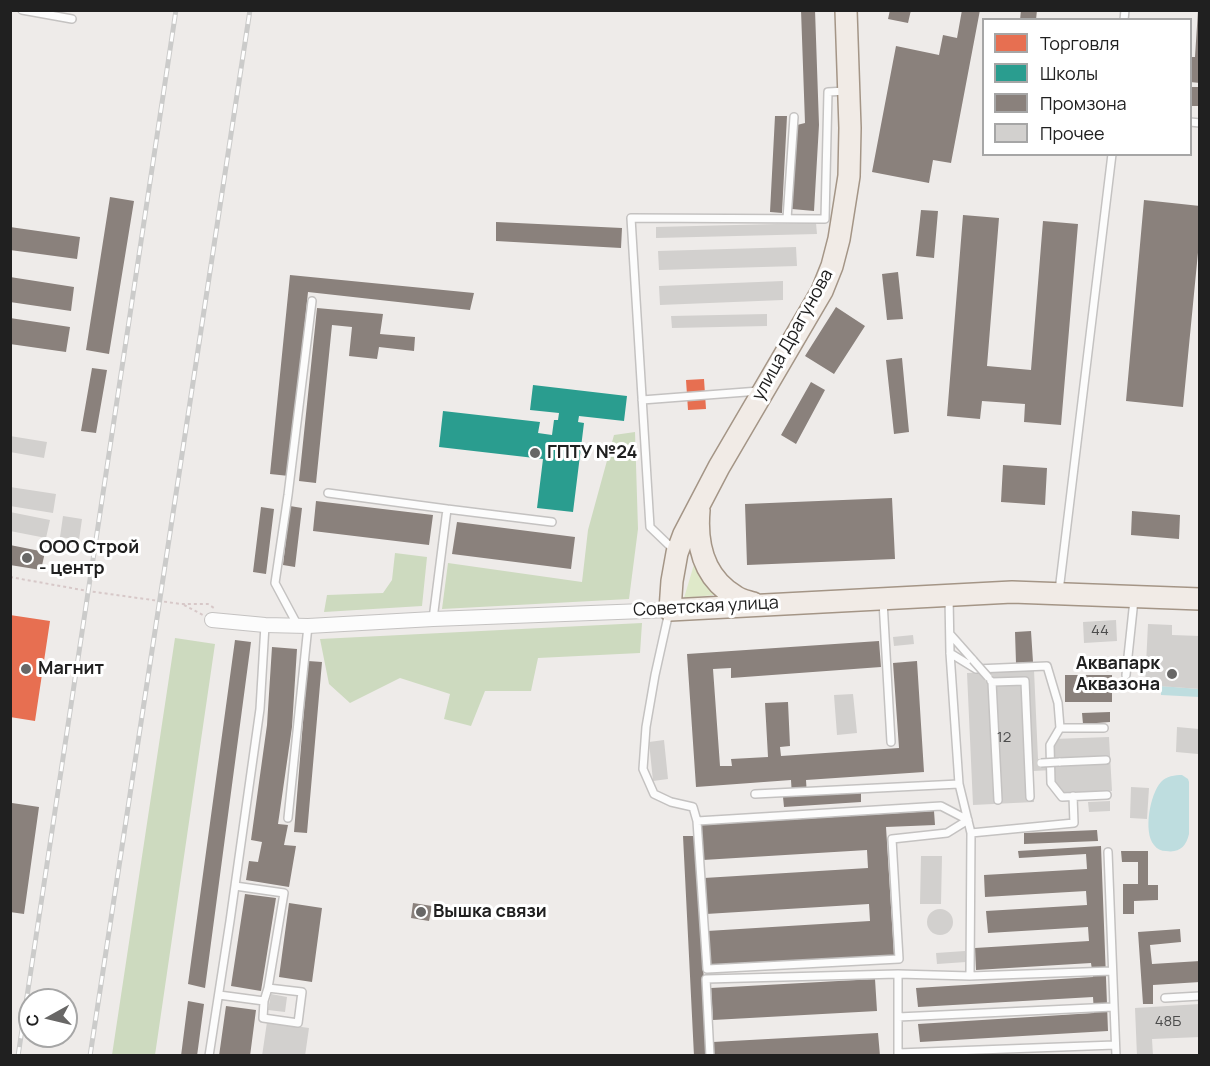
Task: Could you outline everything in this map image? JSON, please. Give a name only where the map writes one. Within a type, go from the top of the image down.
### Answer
[{"type":"main road","name":"улица Драгунова","points":[[670,610],[677,553],[684,534],[762,391],[822,291],[832,266],[839,239],[849,176],[850,128],[846,10]]},
{"type":"main road","points":[[699,503],[700,548],[708,569],[720,585],[736,597],[757,605]]},
{"type":"main road","name":"Советская улица","points":[[670,610],[1012,592],[1200,599]]},
{"type":"street","name":"Советская улица","points":[[215,615],[265,625],[303,626],[670,610]]},
{"type":"lane","points":[[22,10],[72,19]]},
{"type":"lane","points":[[677,553],[650,527],[631,218],[825,219],[828,92],[849,91]]},
{"type":"lane","points":[[787,219],[794,117]]},
{"type":"lane","points":[[1059,594],[1112,156]]},
{"type":"lane","points":[[288,818],[303,626],[275,584],[312,301]]},
{"type":"lane","points":[[642,400],[762,391]]},
{"type":"lane","points":[[328,493],[552,522]]},
{"type":"lane","points":[[433,619],[447,508]]},
{"type":"lane","points":[[949,595],[950,653],[959,784],[971,833],[970,976]]},
{"type":"lane","points":[[1138,596],[1142,603],[1200,607]]},
{"type":"lane","points":[[1126,675],[1138,596]]},
{"type":"lane","points":[[883,598],[891,742]]},
{"type":"lane","points":[[670,610],[655,675],[643,769],[654,794],[671,802],[693,807],[697,821],[707,969],[899,959],[892,839],[947,833],[968,820]]},
{"type":"lane","points":[[209,1056],[260,709],[265,625]]},
{"type":"lane","points":[[950,634],[990,679],[998,800]]},
{"type":"lane","points":[[950,653],[976,669],[1047,666],[1058,703],[1060,728],[1050,745],[1051,783],[1062,797],[1107,795]]},
{"type":"lane","points":[[990,679],[1024,681],[1030,797]]},
{"type":"lane","points":[[1060,728],[1104,728]]},
{"type":"lane","points":[[1028,763],[1106,760]]},
{"type":"lane","points":[[755,794],[959,784]]},
{"type":"lane","points":[[971,833],[1074,823],[1073,796]]},
{"type":"lane","points":[[697,821],[941,806],[968,820]]},
{"type":"lane","points":[[1108,852],[1116,1056]]},
{"type":"lane","points":[[235,886],[284,893],[264,1001],[263,1018],[298,1023],[302,992],[268,988]]},
{"type":"lane","points":[[710,1056],[706,979],[898,974],[970,976],[1112,971]]},
{"type":"lane","points":[[898,974],[898,1054],[1115,1045]]},
{"type":"lane","points":[[219,995],[264,1001]]},
{"type":"lane","points":[[1165,998],[1200,996]]},
{"type":"lane","points":[[898,1017],[1113,1007]]},
{"type":"path","points":[[10,577],[181,604],[208,604],[215,615]]},
{"type":"path","points":[[181,604],[215,615]]},
{"type":"green space","points":[[635,432],[638,529],[629,599],[442,609],[448,563],[582,582],[588,530],[614,435]]},
{"type":"green space","points":[[698,551],[724,594],[684,598]]},
{"type":"green space","points":[[395,553],[427,557],[422,606],[324,612],[327,595],[383,593],[392,580]]},
{"type":"green space","points":[[642,623],[640,653],[538,658],[531,691],[485,691],[471,726],[444,719],[450,694],[400,678],[350,703],[329,684],[320,639]]},
{"type":"green space","points":[[175,638],[215,644],[155,1055],[112,1055]]},
{"type":"water","points":[[1161,686],[1199,689],[1199,697],[1161,695]]},
{"type":"water","points":[[1182,775],[1189,782],[1189,834],[1181,848],[1175,851],[1162,851],[1155,846],[1149,831],[1151,804],[1163,780],[1171,776]]},
{"type":"building: Торговля","points":[[704,379],[706,409],[688,410],[686,380]]},
{"type":"building: Торговля","name":"Магнит","points":[[10,615],[50,621],[35,721],[10,717]]},
{"type":"building: Школы","name":"ГПТУ №24","points":[[533,385],[627,396],[624,421],[579,416],[578,422],[584,423],[573,512],[537,508],[543,459],[439,447],[443,411],[540,422],[538,433],[552,435],[554,420],[558,420],[559,413],[530,410]]},
{"type":"building: Промзона","points":[[801,10],[815,10],[819,125],[814,211],[792,209],[797,125],[805,123]]},
{"type":"building: Промзона","points":[[890,10],[911,10],[908,23],[888,19]]},
{"type":"building: Промзона","points":[[962,10],[980,10],[951,163],[933,160],[929,183],[872,172],[896,46],[939,55],[943,35],[957,38]]},
{"type":"building: Промзона","points":[[1021,10],[1037,10],[1036,18],[1020,18]]},
{"type":"building: Промзона","points":[[1198,10],[1200,10],[1200,83],[1192,82],[1192,57],[1195,57]]},
{"type":"building: Промзона","points":[[1192,87],[1200,87],[1200,106],[1192,106]]},
{"type":"building: Промзона","points":[[775,116],[787,116],[782,213],[770,212]]},
{"type":"building: Промзона","points":[[110,197],[134,201],[109,354],[86,350]]},
{"type":"building: Промзона","points":[[1144,200],[1200,206],[1200,232],[1183,407],[1126,401]]},
{"type":"building: Промзона","points":[[921,210],[938,211],[934,258],[916,256]]},
{"type":"building: Промзона","points":[[963,215],[999,218],[987,366],[1031,370],[1043,221],[1078,224],[1061,425],[1024,422],[1025,404],[982,401],[980,419],[947,416]]},
{"type":"building: Промзона","points":[[496,222],[622,228],[621,248],[496,241]]},
{"type":"building: Промзона","points":[[10,227],[80,237],[77,259],[10,250]]},
{"type":"building: Промзона","points":[[898,272],[903,319],[887,320],[882,274]]},
{"type":"building: Промзона","points":[[290,275],[474,293],[470,310],[308,292],[289,476],[270,474]]},
{"type":"building: Промзона","points":[[10,277],[74,287],[71,311],[10,302]]},
{"type":"building: Промзона","points":[[836,307],[865,326],[834,374],[805,356]]},
{"type":"building: Промзона","points":[[317,308],[383,314],[380,334],[415,337],[414,351],[379,347],[377,359],[349,356],[352,327],[332,325],[316,483],[299,481]]},
{"type":"building: Промзона","points":[[10,318],[70,327],[66,352],[10,344]]},
{"type":"building: Промзона","points":[[902,358],[909,432],[894,434],[886,360]]},
{"type":"building: Промзона","points":[[92,368],[107,370],[96,433],[81,431]]},
{"type":"building: Промзона","points":[[811,382],[825,390],[796,444],[781,435]]},
{"type":"building: Промзона","points":[[1003,465],[1047,468],[1045,505],[1001,502]]},
{"type":"building: Промзона","points":[[892,498],[895,559],[747,565],[745,504]]},
{"type":"building: Промзона","points":[[316,501],[433,515],[429,545],[313,531]]},
{"type":"building: Промзона","points":[[290,506],[302,508],[295,567],[283,565]]},
{"type":"building: Промзона","points":[[261,507],[274,509],[266,574],[253,572]]},
{"type":"building: Промзона","points":[[1132,511],[1180,515],[1179,539],[1131,535]]},
{"type":"building: Промзона","points":[[457,522],[575,537],[571,569],[452,554]]},
{"type":"building: Промзона","name":"ООО Строй - центр","points":[[10,545],[45,552],[41,570],[10,565]]},
{"type":"building: Промзона","points":[[1031,631],[1033,662],[1016,663],[1015,632]]},
{"type":"building: Промзона","points":[[235,640],[251,642],[205,988],[188,984]]},
{"type":"building: Промзона","points":[[879,641],[881,667],[731,678],[731,668],[713,669],[720,766],[732,766],[731,759],[768,757],[765,703],[788,702],[790,746],[780,747],[781,756],[899,748],[893,663],[917,661],[924,772],[806,780],[807,796],[861,792],[861,802],[784,807],[783,797],[792,796],[791,780],[696,787],[687,654]]},
{"type":"building: Промзона","points":[[272,647],[297,649],[292,727],[278,824],[288,825],[284,845],[296,846],[289,887],[246,880],[249,861],[258,862],[262,842],[251,840],[267,725]]},
{"type":"building: Промзона","points":[[308,661],[322,662],[307,833],[294,832]]},
{"type":"building: Промзона","points":[[1065,675],[1112,675],[1112,702],[1065,702]]},
{"type":"building: Промзона","points":[[1110,712],[1110,722],[1083,724],[1082,713]]},
{"type":"building: Промзона","points":[[12,803],[39,807],[24,914],[10,912]]},
{"type":"building: Промзона","points":[[934,811],[935,825],[886,827],[894,955],[709,966],[707,931],[870,921],[869,904],[706,914],[704,878],[868,868],[867,850],[703,860],[701,825]]},
{"type":"building: Промзона","points":[[1097,830],[1098,841],[1024,844],[1024,833]]},
{"type":"building: Промзона","points":[[683,836],[696,836],[708,1056],[694,1056]]},
{"type":"building: Промзона","points":[[1101,846],[1108,1031],[920,1042],[918,1024],[1094,1013],[1093,997],[918,1007],[916,988],[1093,977],[1091,963],[976,970],[975,948],[1089,941],[1088,927],[988,933],[986,911],[1087,905],[1086,891],[985,897],[984,875],[1087,869],[1086,854],[1019,858],[1018,851]]},
{"type":"building: Промзона","points":[[1121,851],[1148,851],[1148,885],[1158,885],[1158,900],[1134,901],[1134,914],[1123,914],[1123,884],[1138,884],[1138,862],[1122,862]]},
{"type":"building: Промзона","points":[[245,894],[276,898],[261,991],[231,986]]},
{"type":"building: Промзона","points":[[289,903],[322,908],[312,982],[279,977]]},
{"type":"building: Промзона","name":"Вышка связи","points":[[413,903],[432,906],[429,921],[411,918]]},
{"type":"building: Промзона","points":[[1180,929],[1181,942],[1150,945],[1152,964],[1200,961],[1200,982],[1153,985],[1153,1004],[1143,1004],[1138,932]]},
{"type":"building: Промзона","points":[[875,979],[877,1011],[713,1020],[711,988]]},
{"type":"building: Промзона","points":[[188,1001],[204,1004],[197,1056],[181,1056]]},
{"type":"building: Промзона","points":[[226,1006],[256,1010],[250,1056],[219,1056]]},
{"type":"building: Промзона","points":[[878,1033],[880,1056],[714,1056],[713,1042]]},
{"type":"building: Прочее","points":[[816,223],[817,234],[656,238],[656,227]]},
{"type":"building: Прочее","points":[[796,247],[797,266],[659,270],[658,251]]},
{"type":"building: Прочее","points":[[783,281],[783,300],[660,305],[659,286]]},
{"type":"building: Прочее","points":[[767,314],[767,326],[672,328],[671,316]]},
{"type":"building: Прочее","points":[[10,436],[47,442],[44,458],[10,452]]},
{"type":"building: Прочее","points":[[10,487],[56,494],[53,513],[10,506]]},
{"type":"building: Прочее","points":[[10,512],[50,520],[46,538],[10,531]]},
{"type":"building: Прочее","points":[[63,516],[82,519],[79,540],[60,537]]},
{"type":"building: Прочее","points":[[1116,620],[1117,641],[1084,643],[1083,622]]},
{"type":"building: Прочее","points":[[1148,624],[1172,625],[1172,635],[1200,636],[1200,689],[1145,685]]},
{"type":"building: Прочее","points":[[913,635],[914,644],[894,646],[893,637]]},
{"type":"building: Прочее","points":[[1034,670],[1038,759],[1053,758],[1053,739],[1109,737],[1112,791],[1054,793],[1053,770],[1033,771],[1034,802],[973,805],[967,673]]},
{"type":"building: Прочее","points":[[853,694],[857,733],[837,735],[834,695]]},
{"type":"building: Прочее","points":[[1177,727],[1199,729],[1198,754],[1176,752]]},
{"type":"building: Прочее","points":[[664,740],[668,779],[653,781],[649,742]]},
{"type":"building: Прочее","points":[[1131,787],[1149,788],[1147,819],[1130,818]]},
{"type":"building: Прочее","points":[[1110,801],[1110,811],[1089,812],[1088,802]]},
{"type":"building: Прочее","points":[[921,856],[942,856],[941,904],[920,904]]},
{"type":"building: Прочее","points":[[940,909],[949,913],[953,922],[949,931],[940,935],[931,931],[927,922],[931,913]]},
{"type":"building: Прочее","points":[[965,951],[966,962],[937,964],[936,953]]},
{"type":"building: Прочее","points":[[271,994],[287,997],[285,1012],[268,1010]]},
{"type":"building: Прочее","points":[[1200,1004],[1200,1037],[1152,1039],[1153,1056],[1137,1056],[1135,1008]]},
{"type":"building: Прочее","points":[[267,1022],[309,1028],[305,1056],[262,1056]]},
{"type":"railway","points":[[18,1056],[176,10]]},
{"type":"railway","points":[[90,1056],[250,10]]},
{"type":"place","name":"ГПТУ №24","points":[[535,453]]},
{"type":"place","name":"ООО Строй - центр","points":[[27,558]]},
{"type":"place","name":"Магнит","points":[[26,669]]},
{"type":"place","name":"Аквапарк Аквазона","points":[[1172,674]]},
{"type":"place","name":"Вышка связи","points":[[421,912]]}]
